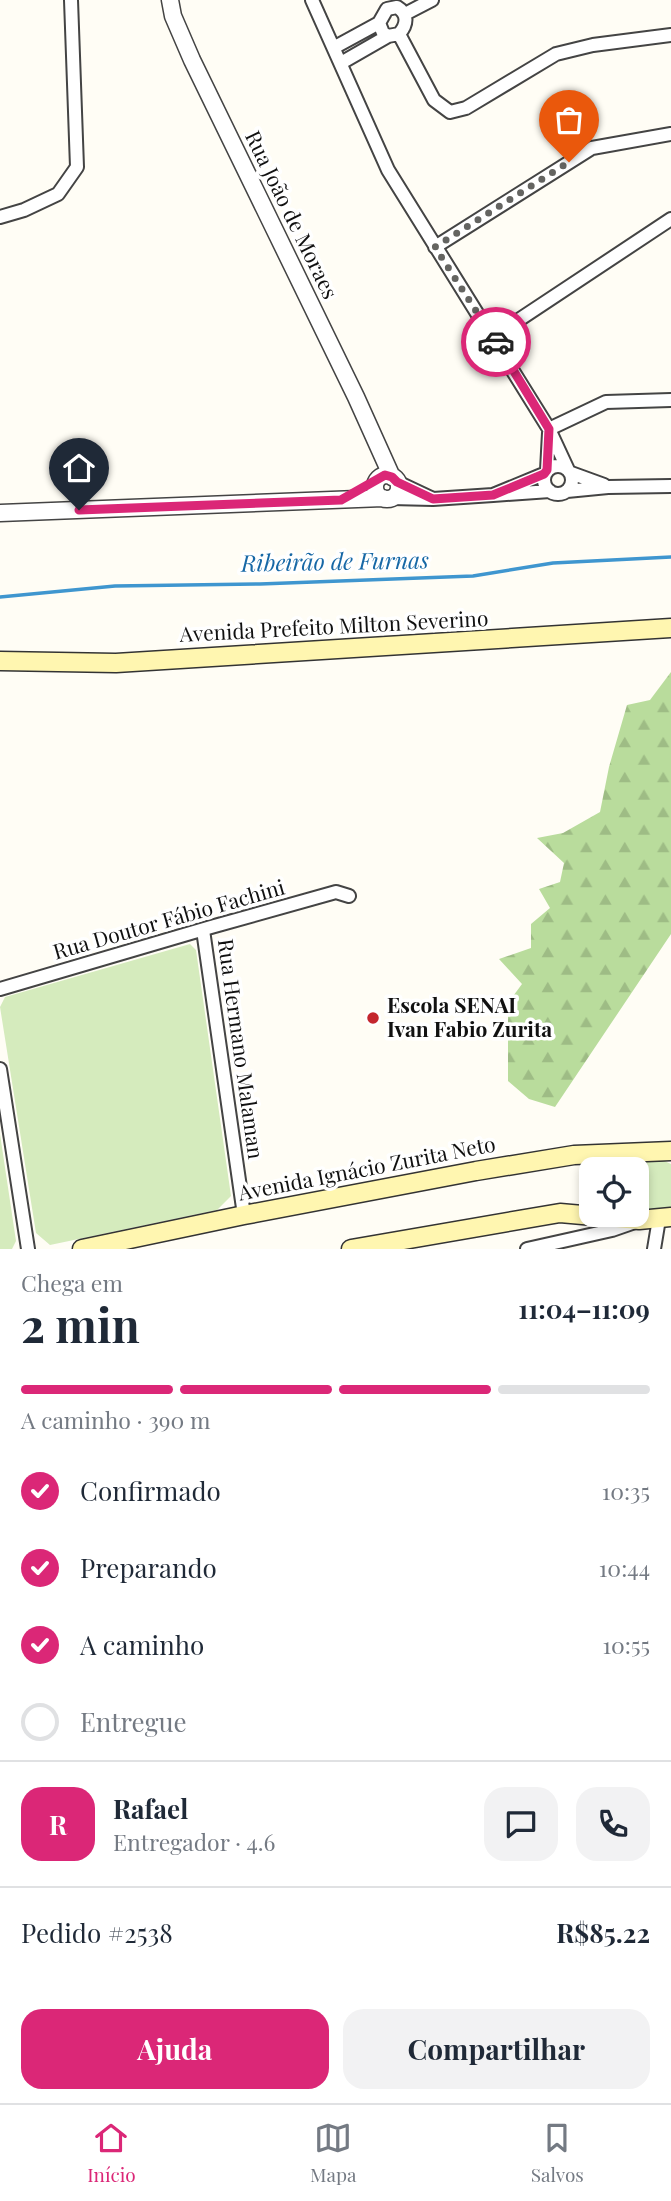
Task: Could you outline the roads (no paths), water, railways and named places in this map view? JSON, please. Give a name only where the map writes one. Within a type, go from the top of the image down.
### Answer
[{"type":"main road","name":"Avenida Prefeito Milton Severino","points":[[0,661],[116,663],[671,628]]},
{"type":"main road","points":[[628,1157],[635,1153]]},
{"type":"main road","name":"Avenida Ignácio Zurita Neto","points":[[82,1249],[244,1215],[574,1155],[668,1153]]},
{"type":"main road","points":[[351,1249],[414,1243],[560,1213],[579,1214]]},
{"type":"street","points":[[0,217],[24,211],[58,194],[76,167],[71,0]]},
{"type":"street","name":"Rua João de Moraes","points":[[170,0],[173,16],[191,60],[379,448],[386,480]]},
{"type":"street","points":[[312,0],[388,170],[549,429],[569,472],[572,483],[567,491]]},
{"type":"street","points":[[405,14],[432,0]]},
{"type":"street","points":[[335,47],[379,23],[389,3],[405,14],[406,20],[393,35],[341,63]]},
{"type":"street","points":[[379,23],[383,33],[393,35],[433,100],[450,112],[466,108],[556,54],[593,45],[671,36]]},
{"type":"street","points":[[435,247],[592,148],[671,134]]},
{"type":"street","points":[[493,337],[671,219]]},
{"type":"street","points":[[549,429],[606,402],[671,400]]},
{"type":"street","points":[[549,429],[544,484],[550,491]]},
{"type":"street","points":[[493,495],[546,472],[552,466],[560,466],[608,486]]},
{"type":"street","points":[[386,480],[375,490],[387,498]]},
{"type":"street","points":[[341,500],[386,480],[433,499]]},
{"type":"street","points":[[0,513],[387,498],[433,499],[550,491],[558,494],[608,486],[671,486]]},
{"type":"street","name":"Rua Doutor Fábio Fachini","points":[[0,989],[336,892],[349,896]]},
{"type":"street","name":"Rua Hermano Malaman","points":[[203,930],[244,1215]]},
{"type":"street","points":[[0,1069],[28,1249]]},
{"type":"street","points":[[654,1249],[665,1218]]},
{"type":"street","points":[[535,1248],[617,1227]]},
{"type":"waterway","name":"Ribeirão de Furnas","points":[[0,597],[115,586],[473,576],[553,563],[671,557]]},
{"type":"place","name":"Escola SENAI Ivan Fabio Zurita","points":[[373,1018]]}]
